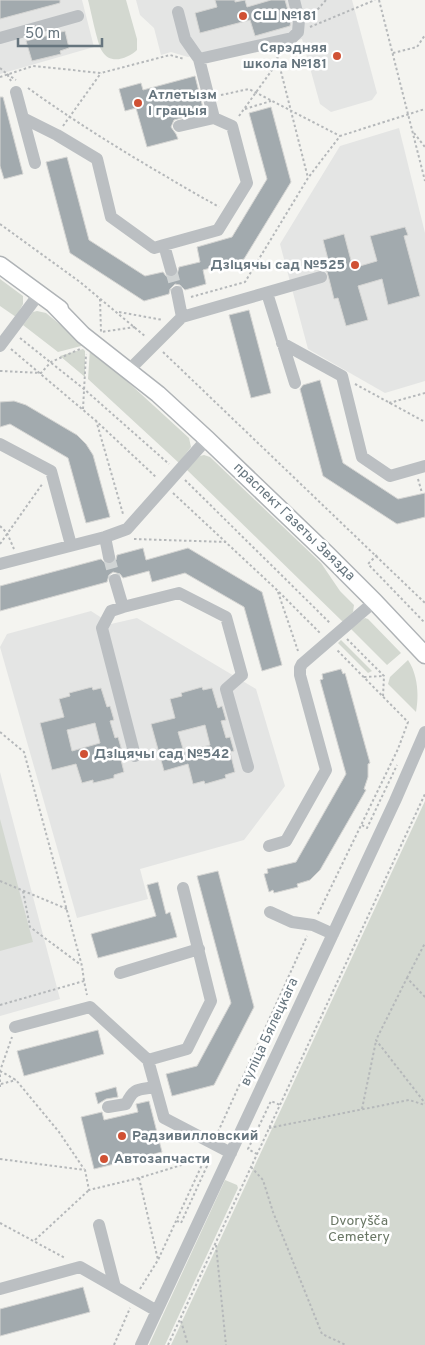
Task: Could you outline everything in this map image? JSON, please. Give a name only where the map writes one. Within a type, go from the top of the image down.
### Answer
[{"type":"main road","name":"праспект Газеты Звязда","points":[[0,265],[53,304],[90,328],[130,369],[207,439],[375,601],[425,655]]},
{"type":"street","points":[[200,62],[292,38],[298,32],[300,20],[294,0]]},
{"type":"street","points":[[178,12],[185,39],[200,62],[214,118]]},
{"type":"street","points":[[0,38],[78,16]]},
{"type":"street","points":[[16,92],[35,163]]},
{"type":"street","points":[[23,118],[57,135],[96,159],[111,217],[154,248],[218,230],[230,214],[248,183],[232,126],[214,118],[178,126]]},
{"type":"street","points":[[164,245],[171,270]]},
{"type":"street","points":[[130,369],[179,320],[321,276]]},
{"type":"street","points":[[267,293],[294,382]]},
{"type":"street","points":[[1,344],[40,294]]},
{"type":"street","points":[[178,296],[179,320]]},
{"type":"street","points":[[282,343],[342,376],[362,457],[390,476],[425,466]]},
{"type":"street","points":[[0,564],[105,536],[128,534],[165,486],[207,439]]},
{"type":"street","points":[[0,444],[51,471],[71,545]]},
{"type":"street","points":[[105,536],[109,557]]},
{"type":"street","points":[[115,580],[123,607]]},
{"type":"street","points":[[135,756],[102,628],[111,610],[179,593],[226,617],[242,675],[226,689],[248,767]]},
{"type":"street","points":[[269,846],[286,841],[326,770],[300,675],[300,668],[302,664],[375,601]]},
{"type":"street","name":"вуліца Бялецкага","points":[[141,1345],[333,934],[408,755],[425,732]]},
{"type":"street","points":[[408,755],[425,748]]},
{"type":"street","points":[[148,1060],[187,1049],[211,1001],[183,888]]},
{"type":"street","points":[[270,912],[292,922],[312,925],[333,934]]},
{"type":"street","points":[[120,973],[199,949]]},
{"type":"street","points":[[15,1028],[90,1007],[148,1060],[164,1118],[231,1153]]},
{"type":"street","points":[[108,1107],[126,1104],[130,1093],[155,1086]]},
{"type":"street","points":[[99,1225],[116,1287]]},
{"type":"street","points":[[0,1289],[80,1266],[157,1311]]},
{"type":"path","points":[[298,32],[326,0]]},
{"type":"path","points":[[298,32],[375,0]]},
{"type":"path","points":[[379,0],[425,181]]},
{"type":"path","points":[[393,53],[417,47],[425,35]]},
{"type":"path","points":[[273,43],[308,178]]},
{"type":"path","points":[[0,77],[33,66],[101,73],[170,55],[200,62]]},
{"type":"path","points":[[232,126],[278,62]]},
{"type":"path","points":[[0,68],[69,117],[164,176],[230,214]]},
{"type":"path","points":[[57,135],[101,73]]},
{"type":"path","points":[[7,74],[16,92]]},
{"type":"path","points":[[209,98],[249,89],[340,136]]},
{"type":"path","points":[[243,110],[271,102]]},
{"type":"path","points":[[178,296],[246,282],[308,178],[340,136],[425,109]]},
{"type":"path","points":[[412,131],[425,147]]},
{"type":"path","points":[[0,224],[100,298],[155,344],[425,603]]},
{"type":"path","points":[[100,298],[101,332],[135,327]]},
{"type":"path","points":[[116,312],[179,320]]},
{"type":"path","points":[[12,331],[84,389],[177,472],[340,632],[384,676],[384,697]]},
{"type":"path","points":[[1,344],[41,373],[95,420],[277,590],[408,722],[398,750],[312,925],[177,1221],[158,1260],[135,1298],[114,1345]]},
{"type":"path","points":[[41,373],[51,362],[87,347],[83,409]]},
{"type":"path","points":[[0,371],[41,373]]},
{"type":"path","points":[[342,376],[425,422]]},
{"type":"path","points":[[389,403],[425,393]]},
{"type":"path","points":[[95,420],[128,534],[226,542]]},
{"type":"path","points":[[0,544],[51,471]]},
{"type":"path","points":[[0,526],[7,533],[19,559]]},
{"type":"path","points":[[376,556],[368,564],[425,622]]},
{"type":"path","points":[[277,590],[302,664]]},
{"type":"path","points":[[364,677],[384,676]]},
{"type":"path","points":[[0,732],[24,752],[82,966],[90,1007]]},
{"type":"path","points":[[398,750],[408,755]]},
{"type":"path","points":[[362,825],[367,828],[399,760]]},
{"type":"path","points":[[168,1345],[425,794]]},
{"type":"path","points":[[0,881],[67,910]]},
{"type":"path","points":[[23,891],[30,927],[82,966]]},
{"type":"path","points":[[362,1109],[376,1040],[425,943]]},
{"type":"path","points":[[407,978],[425,996]]},
{"type":"path","points":[[0,1005],[84,980]]},
{"type":"path","points":[[15,1028],[0,1071],[0,1085],[16,1080]]},
{"type":"path","points":[[376,1040],[425,1104]]},
{"type":"path","points":[[0,1071],[16,1080],[59,1132],[85,1170],[89,1190]]},
{"type":"path","points":[[269,1128],[409,1100],[425,1104]]},
{"type":"path","points":[[257,1154],[248,1149],[271,1101],[280,1105]]},
{"type":"path","points":[[0,1159],[85,1170]]},
{"type":"path","points":[[34,1240],[89,1190],[139,1178],[198,1160],[207,1166],[181,1223],[177,1221]]},
{"type":"path","points":[[251,1167],[263,1180],[273,1212],[322,1334],[346,1345]]},
{"type":"path","points":[[139,1178],[158,1260]]},
{"type":"path","points":[[0,1223],[80,1266]]},
{"type":"path","points":[[216,1243],[226,1345]]},
{"type":"path","points":[[180,1319],[188,1345]]},
{"type":"shaded area","points":[[0,0],[82,0],[94,47],[0,74]]},
{"type":"shaded area","name":"Сярэдняя школа №181","points":[[136,0],[352,0],[377,93],[372,100],[331,112],[320,104],[302,39],[255,52],[200,53],[188,57],[171,52],[161,55],[154,28],[140,15]]},
{"type":"shaded area","name":"Дзіцячы сад №525","points":[[399,128],[425,233],[425,381],[385,393],[308,349],[280,244],[340,146]]},
{"type":"shaded area","points":[[91,611],[111,624],[137,618],[256,689],[285,786],[244,840],[140,869],[148,899],[77,918],[0,647],[7,634]]},
{"type":"shaded area","points":[[0,772],[60,999],[0,1016]]},
{"type":"green space","points":[[88,0],[126,0],[137,39],[137,50],[119,59],[109,58],[105,55],[98,41]]},
{"type":"green space","points":[[0,279],[23,296],[23,304],[16,317],[0,306]]},
{"type":"green space","points":[[33,312],[46,313],[85,345],[58,352],[23,325]]},
{"type":"green space","points":[[83,349],[85,351],[85,377],[60,356]]},
{"type":"green space","points":[[90,349],[118,370],[118,373],[189,438],[191,447],[179,463],[88,379]]},
{"type":"green space","points":[[200,456],[210,457],[321,563],[340,591],[354,605],[353,612],[343,622],[186,469]]},
{"type":"green space","points":[[365,618],[401,653],[387,665],[350,628]]},
{"type":"green space","points":[[341,640],[372,671],[368,673],[338,643]]},
{"type":"green space","points":[[408,660],[414,672],[417,685],[416,712],[388,684],[390,677]]},
{"type":"green space","name":"Dvoryšča Cemetery","points":[[425,801],[425,1345],[171,1345]]},
{"type":"green space","points":[[0,819],[33,942],[0,951]]},
{"type":"green space","points":[[225,1180],[237,1185],[238,1188],[165,1345],[149,1345]]},
{"type":"building","points":[[0,0],[60,0],[60,3],[0,19]]},
{"type":"building","name":"СШ №181","points":[[215,0],[235,0],[235,2],[245,0],[247,7],[271,0],[285,0],[291,21],[290,26],[255,36],[250,20],[200,33],[195,13],[217,7]]},
{"type":"building","points":[[65,31],[69,48],[60,51],[61,54],[32,61],[26,41]]},
{"type":"building","points":[[195,76],[204,112],[174,120],[171,127],[178,139],[147,147],[136,108],[125,111],[119,89],[141,83],[143,90]]},
{"type":"building","points":[[0,97],[3,97],[23,174],[4,179],[0,166]]},
{"type":"building","points":[[271,107],[291,182],[244,259],[203,270],[206,284],[185,290],[180,285],[175,284],[170,289],[169,294],[144,301],[70,253],[46,162],[67,157],[89,240],[145,276],[163,272],[166,276],[173,278],[177,275],[179,267],[200,262],[197,247],[232,237],[267,179],[249,113]]},
{"type":"building","points":[[405,227],[408,235],[404,236],[420,296],[388,305],[382,279],[358,286],[368,320],[346,326],[338,298],[334,299],[326,268],[330,267],[323,240],[344,234],[353,268],[377,261],[370,236]]},
{"type":"building","points":[[249,310],[271,393],[251,398],[229,315]]},
{"type":"building","points":[[320,380],[343,463],[398,499],[425,493],[425,517],[397,524],[323,476],[300,389],[303,385]]},
{"type":"building","points":[[14,401],[26,405],[77,435],[86,444],[93,455],[110,517],[86,523],[68,458],[10,424],[0,427],[0,402]]},
{"type":"building","points":[[143,548],[146,560],[188,548],[262,592],[282,665],[262,671],[244,607],[185,573],[152,582],[149,571],[123,578],[120,574],[113,572],[109,575],[107,582],[0,611],[0,586],[101,559],[106,564],[111,565],[116,560],[117,555]]},
{"type":"building","points":[[341,669],[343,674],[345,673],[370,763],[368,764],[368,777],[364,789],[366,790],[320,870],[310,880],[297,884],[298,887],[274,893],[273,890],[269,892],[264,874],[268,873],[267,869],[296,862],[346,774],[320,680],[323,679],[322,674]]},
{"type":"building","points":[[92,687],[93,690],[101,688],[107,707],[110,706],[114,720],[110,721],[115,738],[118,737],[122,751],[119,752],[124,772],[114,775],[114,778],[93,783],[93,780],[82,783],[76,764],[52,770],[40,723],[64,717],[59,699],[70,696],[69,693]],"holes":[[[95,723],[100,743],[72,751],[67,730]]]},
{"type":"building","points":[[202,687],[203,690],[212,688],[218,708],[222,706],[226,720],[221,721],[226,738],[230,737],[234,751],[230,752],[235,772],[225,775],[226,778],[205,784],[204,781],[193,784],[188,764],[164,771],[151,724],[175,718],[170,699],[182,696],[181,693]],"holes":[[[205,725],[210,745],[184,752],[178,732]]]},
{"type":"building","points":[[218,871],[254,1007],[214,1085],[172,1096],[166,1074],[197,1066],[231,1003],[197,876]]},
{"type":"building","points":[[158,882],[166,914],[170,912],[177,937],[98,958],[91,934],[156,916],[147,885]]},
{"type":"building","points":[[98,1030],[104,1054],[24,1076],[17,1051]]},
{"type":"building","points":[[116,1087],[118,1097],[106,1099],[98,1104],[95,1093]]},
{"type":"building","name":"Радзивилловский","points":[[149,1101],[162,1152],[94,1169],[81,1117],[102,1112],[104,1120],[138,1112],[136,1104]]},
{"type":"building","points":[[83,1287],[90,1312],[0,1336],[0,1309]]},
{"type":"tunnel","points":[[171,270],[177,292]]},
{"type":"tunnel","points":[[109,557],[115,580]]},
{"type":"place","name":"СШ №181","points":[[243,16]]},
{"type":"place","name":"Сярэдняя школа №181","points":[[337,56]]},
{"type":"place","name":"Атлетызм і грацыя","points":[[138,103]]},
{"type":"place","name":"Дзіцячы сад №525","points":[[355,265]]},
{"type":"place","name":"Дзіцячы сад №542","points":[[84,754]]},
{"type":"place","name":"Радзивилловский","points":[[122,1136]]},
{"type":"place","name":"Автозапчасти","points":[[104,1159]]}]
